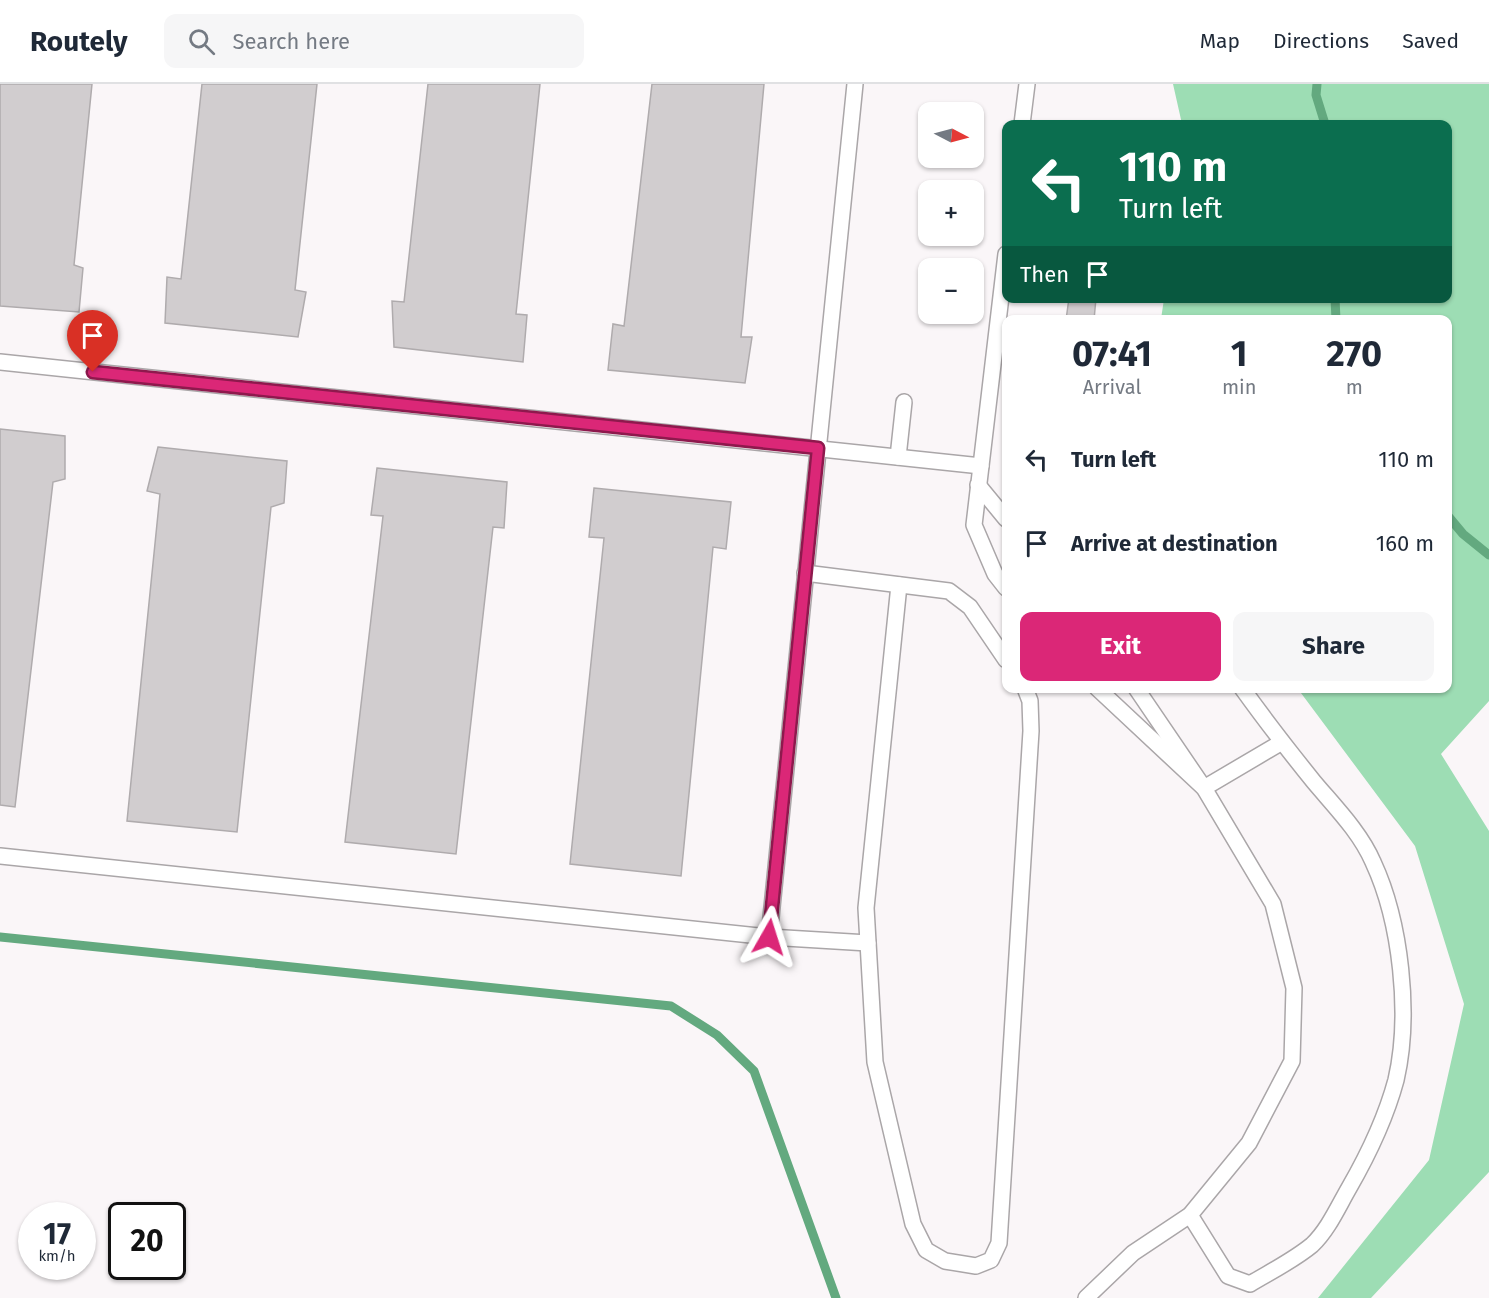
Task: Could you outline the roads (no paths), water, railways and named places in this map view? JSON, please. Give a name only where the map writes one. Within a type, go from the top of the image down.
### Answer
[{"type":"lane","points":[[769,937],[855,84]]},
{"type":"lane","points":[[1022,120],[1027,84]]},
{"type":"lane","points":[[1002,288],[974,525],[995,574],[1002,583]]},
{"type":"lane","points":[[0,362],[981,466]]},
{"type":"lane","points":[[898,457],[904,402]]},
{"type":"lane","points":[[978,485],[1002,514]]},
{"type":"lane","points":[[805,573],[949,591],[970,607],[1002,654]]},
{"type":"lane","points":[[899,585],[866,908],[875,1062],[912,1224],[926,1250],[945,1261],[976,1266],[991,1260],[999,1243],[1031,731],[1030,701],[1027,693]]},
{"type":"lane","points":[[1102,693],[1204,788]]},
{"type":"lane","points":[[1086,1298],[1133,1253],[1190,1215],[1249,1143],[1292,1061],[1294,988],[1273,904],[1204,788],[1139,693]]},
{"type":"lane","points":[[1190,1215],[1228,1276],[1250,1284],[1312,1245],[1329,1223],[1355,1177],[1380,1125],[1395,1081],[1403,1033],[1401,978],[1392,919],[1374,862],[1357,834],[1282,742],[1246,693]]},
{"type":"lane","points":[[1204,788],[1282,742]]},
{"type":"lane","points":[[0,856],[769,937],[868,943]]},
{"type":"waterway","points":[[1317,84],[1316,95],[1324,120]]},
{"type":"waterway","points":[[1335,303],[1336,315]]},
{"type":"waterway","points":[[1452,521],[1463,534],[1489,555]]},
{"type":"waterway","points":[[0,937],[671,1006],[717,1035],[754,1071],[836,1298]]}]
